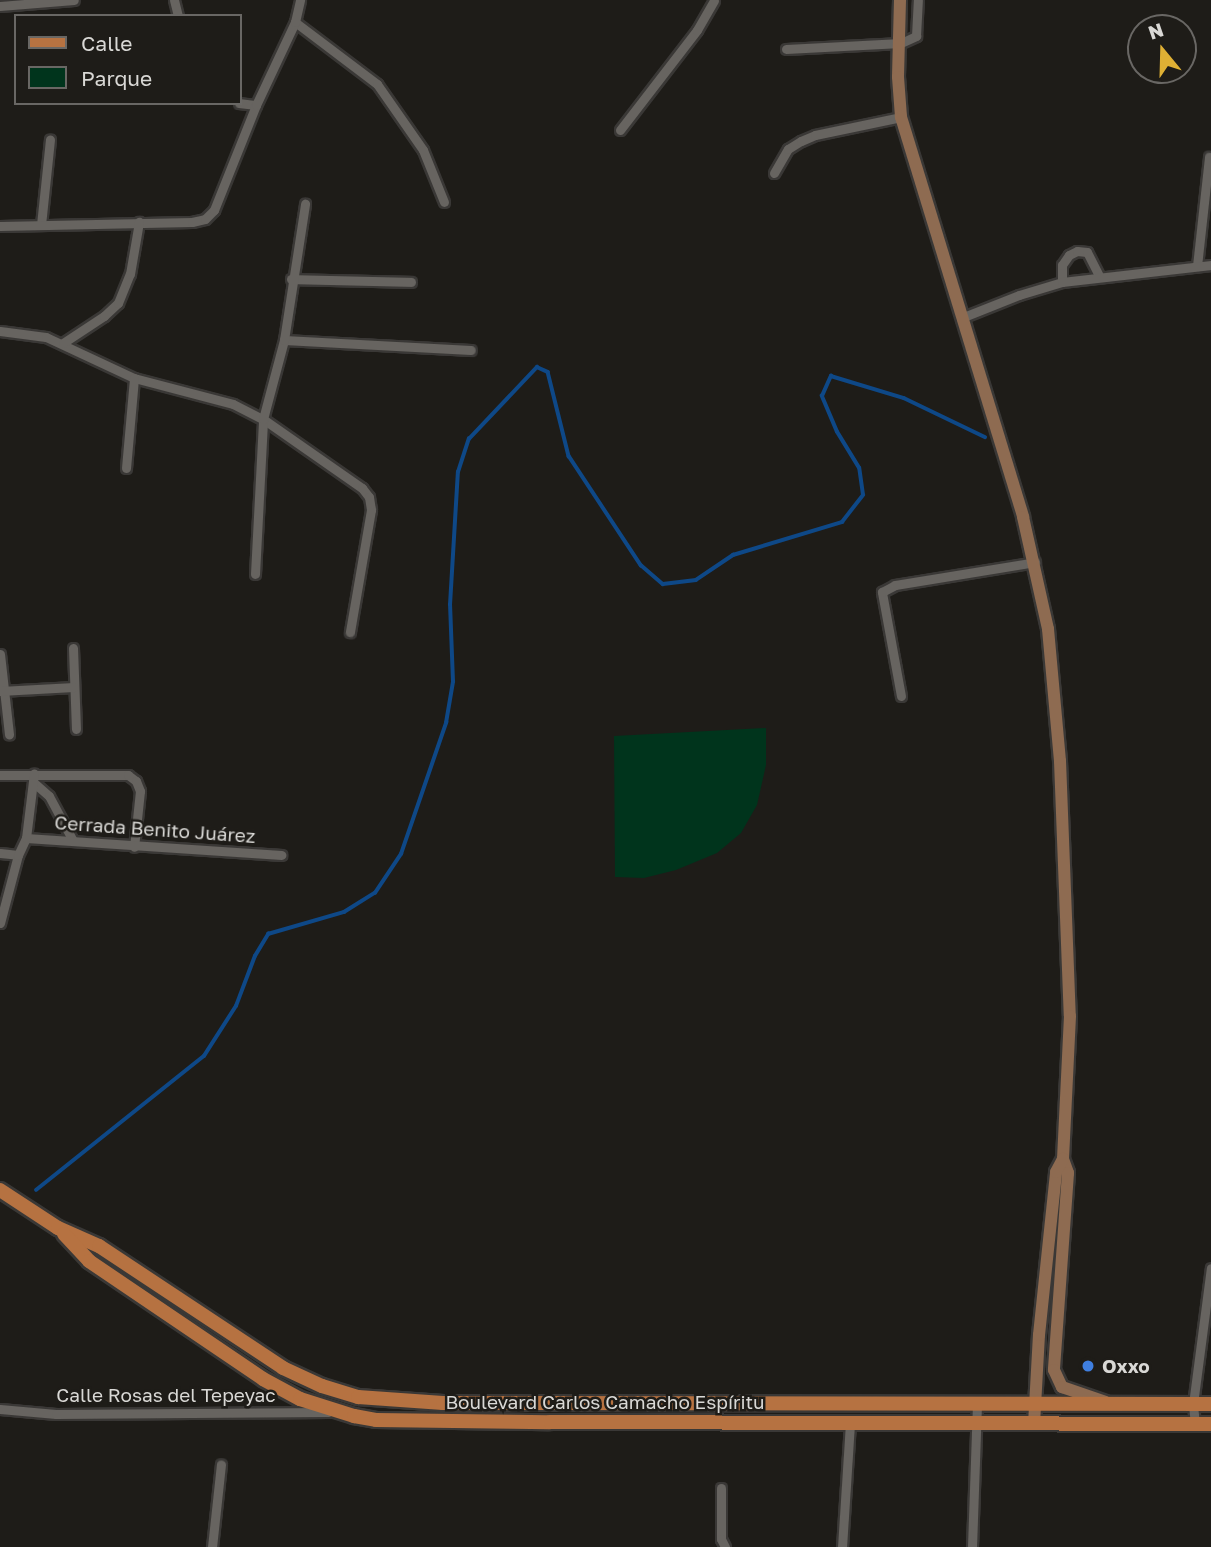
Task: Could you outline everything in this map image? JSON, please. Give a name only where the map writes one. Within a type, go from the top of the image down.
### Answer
[{"type":"main road","points":[[900,0],[901,43],[898,77],[901,117],[1035,562],[1048,629],[1057,705],[1068,929],[1069,1072],[1063,1159],[1068,1173],[1056,1379],[1062,1387],[1108,1403]]},
{"type":"main road","points":[[1034,1424],[1035,1377],[1056,1172],[1063,1159]]},
{"type":"main road","name":"Boulevard Carlos Camacho Espíritu","points":[[0,1190],[58,1228],[99,1246],[283,1368],[358,1397],[456,1403],[1211,1404]]},
{"type":"main road","name":"Boulevard Carlos Camacho Espíritu","points":[[58,1228],[89,1261],[200,1337],[287,1392],[333,1412],[376,1420],[1211,1424]]},
{"type":"main road","points":[[1035,1377],[1056,1379]]},
{"type":"street","points":[[0,6],[74,0]]},
{"type":"street","points":[[0,226],[205,219],[214,210],[256,104],[295,22],[300,0]]},
{"type":"street","points":[[620,130],[697,30],[714,0]]},
{"type":"street","points":[[786,49],[901,43],[916,36],[918,0]]},
{"type":"street","points":[[295,22],[377,85],[423,150],[444,202]]},
{"type":"street","points":[[242,103],[256,104]]},
{"type":"street","points":[[774,173],[788,149],[801,141],[815,135],[901,117]]},
{"type":"street","points":[[41,225],[50,139]]},
{"type":"street","points":[[1197,266],[1209,158]]},
{"type":"street","points":[[255,574],[263,419],[284,340],[291,279],[305,204]]},
{"type":"street","points":[[63,343],[104,316],[118,303],[131,274],[139,222]]},
{"type":"street","points":[[1062,282],[1062,265],[1069,255],[1077,251],[1087,252],[1100,277]]},
{"type":"street","points":[[961,318],[1019,295],[1062,282],[1211,265]]},
{"type":"street","points":[[291,279],[411,282]]},
{"type":"street","points":[[0,331],[46,337],[134,378],[233,404],[263,419],[355,482],[369,497],[371,510],[350,632]]},
{"type":"street","points":[[284,340],[471,351]]},
{"type":"street","points":[[126,468],[134,378]]},
{"type":"street","points":[[901,696],[881,597],[886,588],[1035,562]]},
{"type":"street","points":[[72,648],[76,729]]},
{"type":"street","points":[[0,654],[2,691],[9,734]]},
{"type":"street","points":[[2,691],[74,687]]},
{"type":"street","points":[[0,775],[34,777],[122,774],[133,778],[140,792],[134,846]]},
{"type":"street","points":[[0,923],[18,855],[26,838],[34,777]]},
{"type":"street","points":[[34,777],[49,796],[73,841]]},
{"type":"street","name":"Cerrada Benito Juárez","points":[[26,838],[281,855]]},
{"type":"street","points":[[0,853],[18,855]]},
{"type":"street","points":[[1195,1424],[1194,1404],[1211,1268]]},
{"type":"street","points":[[972,1547],[977,1405]]},
{"type":"street","name":"Calle Rosas del Tepeyac","points":[[0,1409],[55,1414],[333,1412]]},
{"type":"street","points":[[842,1547],[850,1424]]},
{"type":"street","points":[[212,1547],[221,1464]]},
{"type":"street","points":[[721,1488],[721,1539],[725,1547]]},
{"type":"green space","points":[[766,728],[766,765],[757,805],[741,833],[717,853],[676,870],[644,878],[615,877],[614,736]]},
{"type":"waterway","points":[[36,1190],[204,1056],[236,1006],[255,956],[268,934],[344,912],[375,893],[401,854],[446,723],[453,682],[450,605],[458,472],[469,439],[537,367],[548,372],[569,456],[641,565],[663,584],[696,580],[733,555],[842,522],[863,495],[859,468],[837,432],[822,396],[831,376],[904,398],[985,437]]},
{"type":"place","name":"Oxxo","points":[[1088,1366]]}]
